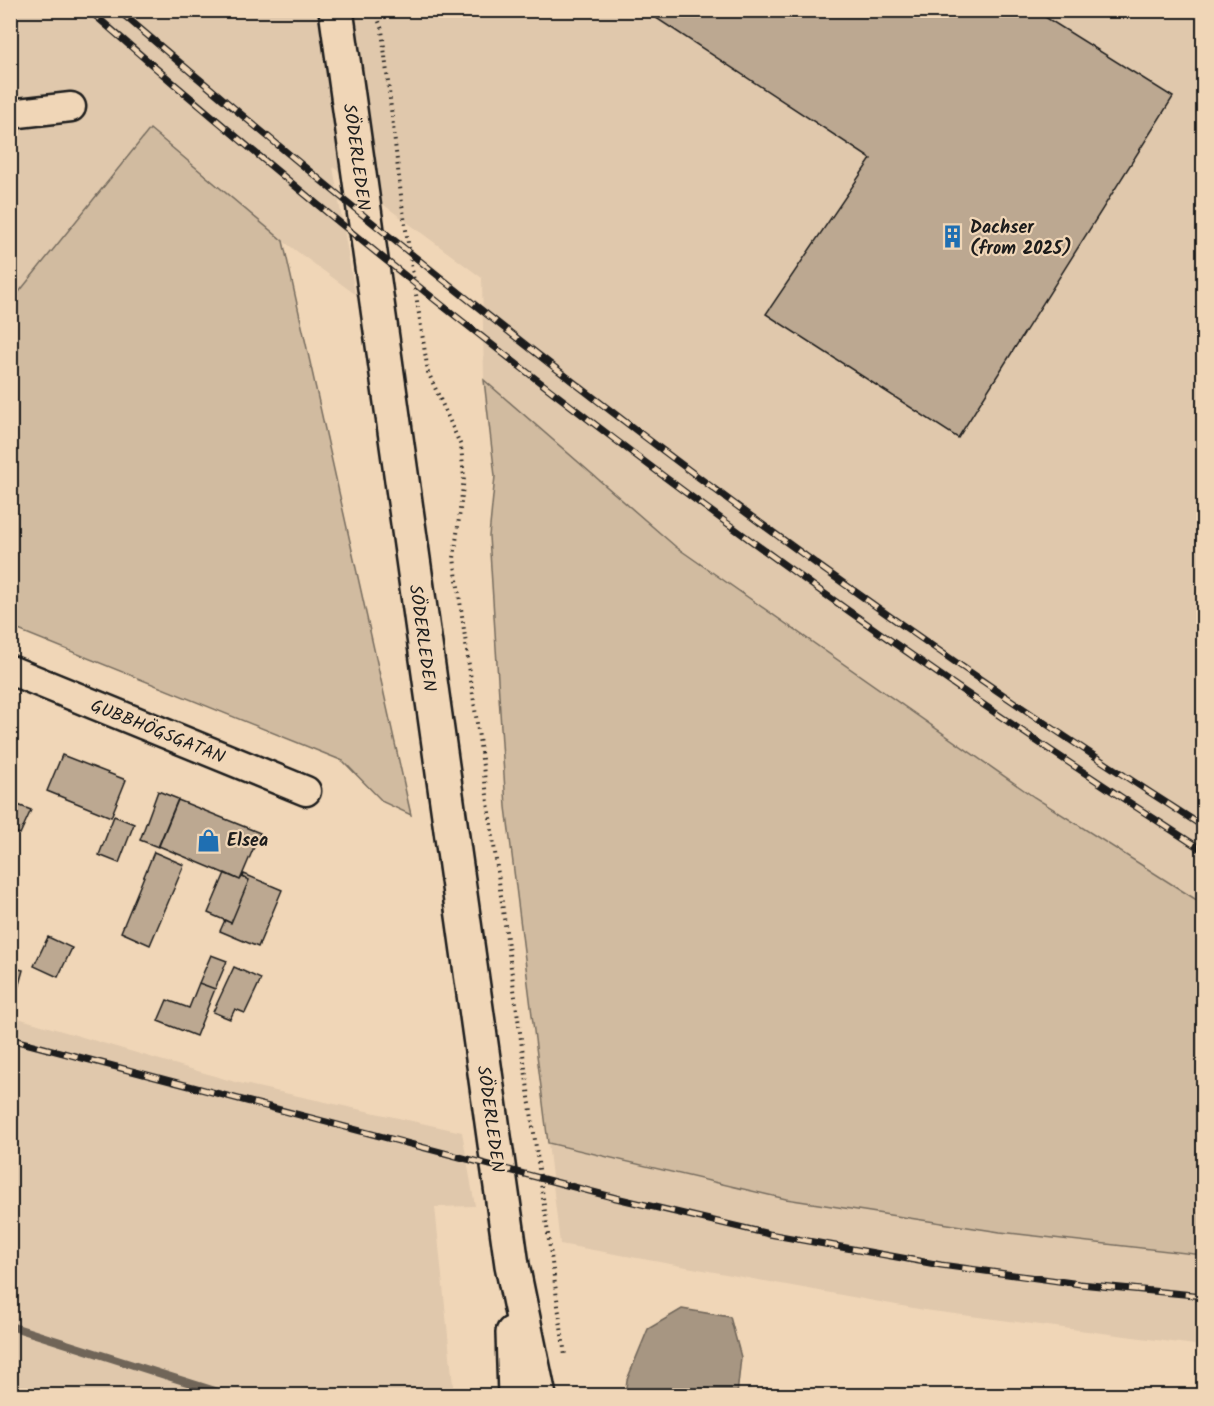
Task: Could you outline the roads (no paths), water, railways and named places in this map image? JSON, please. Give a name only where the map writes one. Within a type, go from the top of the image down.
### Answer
[{"type":"street","name":"SÖDERLEDEN","points":[[336,10],[512,1265],[539,1395]]},
{"type":"street","points":[[10,114],[71,107]]},
{"type":"street","name":"GUBBHÖGSGATAN","points":[[10,670],[306,791]]},
{"type":"street","name":"SÖDERLEDEN","points":[[512,1265],[515,1395]]},
{"type":"waterway","points":[[10,1326],[231,1396]]},
{"type":"railway","points":[[89,10],[355,235],[492,345],[630,451],[913,656],[1204,851]]},
{"type":"railway","points":[[118,10],[379,228],[646,438],[921,638],[1061,734],[1204,827]]},
{"type":"railway","points":[[10,1039],[616,1198],[769,1234],[941,1265],[1080,1284],[1204,1296]]},
{"type":"place","name":"Dachser (from 2025)","points":[[952,237]]},
{"type":"place","name":"Elsea","points":[[209,840]]}]
